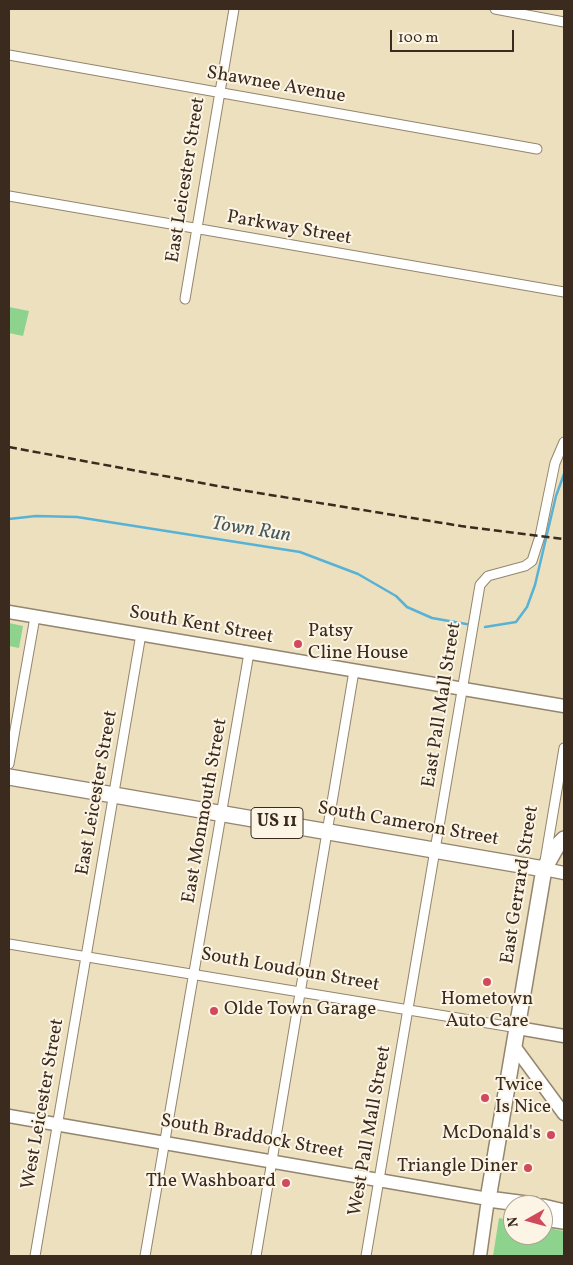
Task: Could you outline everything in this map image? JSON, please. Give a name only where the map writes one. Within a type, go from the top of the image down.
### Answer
[{"type":"main road","name":"South Cameron Street","points":[[9,777],[544,869]]},
{"type":"main road","points":[[544,869],[557,846],[564,839]]},
{"type":"main road","name":"East Gerrard Street","points":[[488,1199],[544,869]]},
{"type":"main road","name":"South Braddock Street","points":[[488,1199],[503,1201]]},
{"type":"main road","name":"South Braddock Street","points":[[488,1199],[503,1209]]},
{"type":"street","name":"East Leicester Street","points":[[185,299],[218,92],[234,9]]},
{"type":"street","points":[[494,9],[564,22]]},
{"type":"street","name":"Shawnee Avenue","points":[[9,55],[536,149]]},
{"type":"street","name":"Parkway Street","points":[[9,196],[564,292]]},
{"type":"street","name":"East Pall Mall Street","points":[[409,1010],[480,585],[488,576],[525,566],[532,561],[540,536],[555,463],[564,442]]},
{"type":"street","name":"South Kent Street","points":[[9,612],[564,706]]},
{"type":"street","points":[[9,764],[35,617]]},
{"type":"street","name":"East Leicester Street","points":[[86,957],[141,634]]},
{"type":"street","name":"East Monmouth Street","points":[[146,1256],[250,653]]},
{"type":"street","points":[[256,1256],[302,992],[354,671]]},
{"type":"street","name":"East Gerrard Street","points":[[544,869],[564,748]]},
{"type":"street","name":"South Cameron Street","points":[[544,869],[564,873]]},
{"type":"street","name":"South Loudoun Street","points":[[9,944],[564,1036]]},
{"type":"street","name":"West Leicester Street","points":[[35,1256],[86,957]]},
{"type":"street","name":"West Pall Mall Street","points":[[366,1256],[409,1010]]},
{"type":"street","points":[[514,1046],[564,1114]]},
{"type":"street","name":"South Braddock Street","points":[[9,1116],[488,1199]]},
{"type":"street","points":[[480,1256],[488,1199]]},
{"type":"green space","points":[[9,307],[29,311],[23,336],[9,333]]},
{"type":"green space","points":[[9,623],[23,626],[19,648],[9,646]]},
{"type":"green space","points":[[499,1218],[503,1219],[503,1245],[553,1245],[553,1229],[564,1231],[564,1256],[493,1256]]},
{"type":"waterway","name":"Town Run","points":[[485,627],[516,622],[527,607],[535,585],[556,496],[564,474]]},
{"type":"waterway","name":"Town Run","points":[[9,519],[36,516],[77,517],[300,552],[358,574],[396,596],[407,607],[432,618],[472,625]]},
{"type":"railway","points":[[9,447],[234,489],[461,526],[564,539]]},
{"type":"place","name":"Patsy Cline House","points":[[298,644]]},
{"type":"place","name":"Hometown Auto Care","points":[[487,982]]},
{"type":"place","name":"Olde Town Garage","points":[[214,1011]]},
{"type":"place","name":"Twice Is Nice","points":[[485,1098]]},
{"type":"place","name":"McDonald's","points":[[551,1135]]},
{"type":"place","name":"Triangle Diner","points":[[528,1168]]},
{"type":"place","name":"The Washboard","points":[[286,1183]]}]
